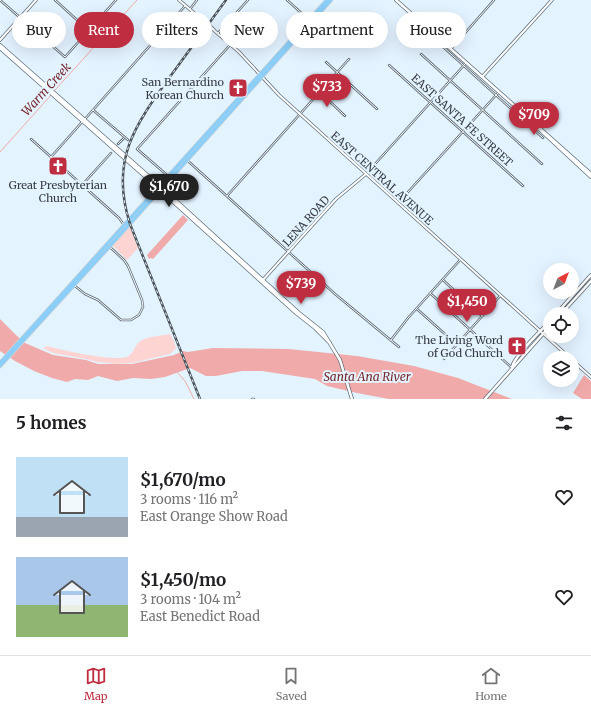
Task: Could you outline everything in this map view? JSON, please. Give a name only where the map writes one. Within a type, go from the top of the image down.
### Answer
[{"type":"main road","points":[[317,12],[327,0]]},
{"type":"main road","points":[[319,12],[331,0]]},
{"type":"main road","points":[[396,0],[450,49],[465,65],[482,77],[497,93],[591,174]]},
{"type":"main road","points":[[0,45],[42,84]]},
{"type":"main road","points":[[0,366],[35,325],[108,246],[286,46]]},
{"type":"main road","points":[[0,48],[84,120],[307,321],[323,332],[333,346],[344,369],[351,398]]},
{"type":"main road","points":[[281,56],[287,48]]},
{"type":"main road","points":[[260,77],[288,48]]},
{"type":"main road","points":[[534,124],[591,177]]},
{"type":"main road","points":[[108,246],[125,225],[160,188],[168,176],[186,159]]},
{"type":"main road","points":[[562,307],[591,275]]},
{"type":"main road","points":[[567,307],[591,281]]},
{"type":"main road","points":[[485,399],[512,368],[515,367],[543,330]]},
{"type":"main road","points":[[0,363],[6,358]]},
{"type":"street","points":[[0,0],[13,12]]},
{"type":"street","points":[[25,12],[36,0]]},
{"type":"street","points":[[55,0],[74,17]]},
{"type":"street","points":[[105,12],[116,0]]},
{"type":"street","name":"EAST CENTRAL AVENUE","points":[[179,0],[211,26],[218,34]]},
{"type":"street","points":[[190,10],[197,0]]},
{"type":"street","points":[[218,34],[248,0]]},
{"type":"street","points":[[287,0],[300,12]]},
{"type":"street","points":[[450,49],[494,0]]},
{"type":"street","points":[[482,77],[552,0]]},
{"type":"street","points":[[51,157],[185,5]]},
{"type":"street","points":[[0,40],[12,27]]},
{"type":"street","points":[[55,48],[65,57],[74,47]]},
{"type":"street","points":[[168,176],[137,149],[227,48]]},
{"type":"street","name":"EAST CENTRAL AVENUE","points":[[233,48],[260,77],[300,114],[562,351]]},
{"type":"street","points":[[445,48],[497,93],[543,138]]},
{"type":"street","points":[[421,54],[542,164]]},
{"type":"street","points":[[227,196],[349,59]]},
{"type":"street","points":[[326,62],[377,109]]},
{"type":"street","name":"EAST SANTA FE STREET","points":[[389,65],[523,186]]},
{"type":"street","points":[[366,174],[465,65]]},
{"type":"street","points":[[319,92],[345,116]]},
{"type":"street","points":[[398,203],[497,93]]},
{"type":"street","points":[[93,110],[128,140]]},
{"type":"street","points":[[118,144],[124,137]]},
{"type":"street","points":[[31,139],[125,225]]},
{"type":"street","points":[[82,185],[111,153]]},
{"type":"street","points":[[186,159],[335,294],[399,347]]},
{"type":"street","name":"LENA ROAD","points":[[262,281],[336,199],[366,174]]},
{"type":"street","points":[[73,284],[82,293],[98,300],[121,320],[128,321],[134,319],[142,311],[142,300],[128,266],[124,260],[108,246]]},
{"type":"street","points":[[391,340],[430,293],[461,260]]},
{"type":"street","points":[[443,279],[482,316]]},
{"type":"street","points":[[430,293],[512,368]]},
{"type":"street","points":[[444,360],[500,295]]},
{"type":"street","points":[[417,308],[457,345]]},
{"type":"street","name":"EAST CENTRAL AVENUE","points":[[579,366],[591,377]]},
{"type":"shaded area","points":[[130,227],[138,248],[127,260],[113,245]]},
{"type":"shaded area","points":[[170,334],[176,348],[170,354],[132,363],[116,364],[98,362],[53,353],[43,348],[47,346],[102,357],[123,358],[129,356],[141,341]]},
{"type":"water","points":[[183,215],[188,220],[153,259],[149,259],[147,255]]},
{"type":"water","name":"Santa Ana River","points":[[0,319],[25,343],[53,355],[86,360],[98,364],[132,364],[174,355],[183,351],[188,352],[213,348],[289,349],[357,356],[414,366],[458,378],[512,399],[389,399],[327,386],[315,379],[262,371],[242,371],[216,376],[206,376],[190,368],[165,377],[151,379],[133,378],[117,381],[98,376],[88,380],[75,379],[67,382],[34,371],[0,351]]},
{"type":"water","points":[[584,375],[591,381],[591,399],[582,399],[573,393],[577,387],[579,387],[579,383]]},
{"type":"waterway","name":"Warm Creek","points":[[54,91],[137,0]]},
{"type":"waterway","name":"Warm Creek","points":[[0,152],[52,94]]},
{"type":"waterway","points":[[176,371],[185,381],[194,399]]},
{"type":"railway","points":[[200,399],[130,224],[124,201],[123,180],[125,161],[137,126],[159,92],[226,0]]},
{"type":"place","name":"San Bernardino Korean Church","points":[[238,88]]},
{"type":"place","name":"Great Presbyterian Church","points":[[58,166]]},
{"type":"place","name":"The Living Word of God Church","points":[[517,346]]}]
